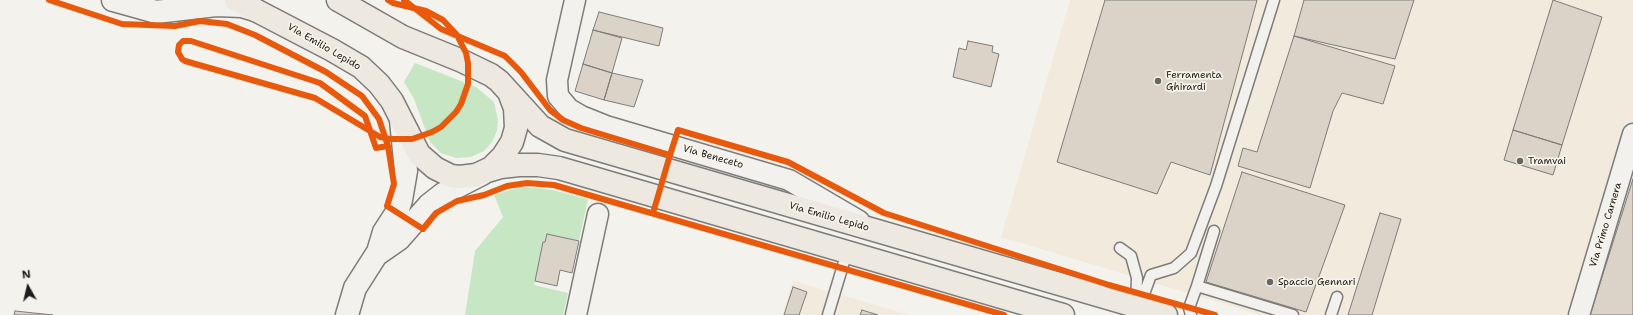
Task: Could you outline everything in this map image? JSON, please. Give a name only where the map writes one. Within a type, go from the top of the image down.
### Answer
[{"type":"main road","name":"Via Emilio Lepido","points":[[236,0],[326,47],[360,68],[378,84],[397,110],[419,154],[434,168],[451,176],[460,177],[501,167],[519,165],[538,165],[559,168],[1063,315]]},
{"type":"main road","name":"Via Emilio Lepido","points":[[338,0],[403,37],[474,66],[503,86],[540,126],[565,140],[1166,315]]},
{"type":"main road","name":"Via Emilio Lepido","points":[[484,172],[497,163],[503,156],[514,135],[516,121],[515,108],[503,86]]},
{"type":"street","name":"Via Emilio Lepido","points":[[113,0],[156,12],[221,5],[242,6],[257,11]]},
{"type":"street","name":"Via Beneceto","points":[[576,0],[556,86],[561,100],[574,112],[606,126],[789,180],[853,218],[890,235]]},
{"type":"street","points":[[347,315],[355,288],[376,255],[384,232],[397,212],[404,190],[406,171],[404,140],[397,110]]},
{"type":"street","name":"Via Primo Carnera","points":[[1579,315],[1633,134]]},
{"type":"street","points":[[376,255],[399,239],[430,205],[444,194],[484,172]]},
{"type":"street","points":[[576,315],[598,214]]},
{"type":"lane","points":[[1136,306],[1144,294],[1151,275],[1174,268],[1191,253],[1216,186],[1274,0]]},
{"type":"lane","points":[[1191,315],[1189,308],[1214,231]]},
{"type":"lane","points":[[1120,248],[1131,256],[1135,270],[1137,278],[1136,306]]},
{"type":"lane","points":[[828,315],[847,252]]},
{"type":"lane","points":[[1196,286],[1293,315]]},
{"type":"lane","points":[[1331,315],[1337,297]]},
{"type":"shaded area","points":[[1070,0],[1633,0],[1633,315],[1261,315],[1001,237]]},
{"type":"shaded area","points":[[793,281],[910,315],[782,315]]},
{"type":"green space","points":[[415,63],[476,87],[494,102],[498,120],[497,131],[492,142],[484,151],[471,157],[456,158],[441,153],[430,142],[414,99],[404,82]]},
{"type":"green space","points":[[526,187],[552,190],[588,199],[579,241],[547,234],[545,242],[543,242],[534,285],[568,293],[563,315],[465,315],[475,251],[503,217],[494,195]]},
{"type":"building","name":"Ferramenta Ghirardi","points":[[1105,0],[1257,0],[1210,175],[1171,162],[1157,194],[1057,162]]},
{"type":"building","points":[[1304,0],[1414,0],[1395,59],[1294,36]]},
{"type":"building","points":[[1553,0],[1602,17],[1562,145],[1513,130]]},
{"type":"building","points":[[599,12],[663,28],[659,46],[593,30]]},
{"type":"building","points":[[593,30],[622,38],[612,73],[583,64]]},
{"type":"building","points":[[1294,36],[1395,66],[1383,104],[1342,93],[1333,111],[1310,188],[1238,166],[1243,148],[1257,152]]},
{"type":"building","points":[[968,41],[993,46],[992,52],[999,54],[991,87],[953,77],[959,48],[966,50]]},
{"type":"building","points":[[583,64],[612,73],[604,100],[575,91]]},
{"type":"building","points":[[612,73],[643,80],[634,107],[604,100]]},
{"type":"building","points":[[1513,130],[1562,145],[1553,175],[1504,160]]},
{"type":"building","points":[[1242,172],[1345,205],[1306,312],[1206,282]]},
{"type":"building","points":[[1633,179],[1633,315],[1590,315]]},
{"type":"building","points":[[1380,213],[1401,219],[1372,315],[1348,315]]},
{"type":"building","points":[[547,234],[579,241],[572,273],[560,270],[557,286],[535,281],[543,242],[545,242]]},
{"type":"building","points":[[793,287],[807,292],[799,315],[784,315]]},
{"type":"building","points":[[862,310],[878,315],[860,315]]},
{"type":"building","points":[[15,311],[53,315],[14,315]]},
{"type":"cycle path","points":[[49,0],[122,24],[175,26],[200,21],[227,24],[255,35],[326,72],[362,96],[379,119],[388,146],[394,184],[387,206],[423,229],[436,213],[457,201],[484,195],[507,186],[527,183],[554,185],[1004,315]]},
{"type":"cycle path","points":[[388,0],[393,3],[426,11],[443,20],[457,35],[466,53],[468,63],[468,84],[461,104],[456,112],[441,127],[412,139],[391,139],[380,137],[315,98],[185,61],[178,52],[179,45],[183,41],[191,41],[320,83],[365,116],[376,148],[388,146]]},
{"type":"cycle path","points":[[404,0],[441,29],[505,56],[521,72],[550,110],[563,120],[581,128],[670,155],[678,130],[788,162],[884,213],[1109,285],[1215,315]]},
{"type":"cycle path","points":[[653,213],[670,155]]},
{"type":"place","name":"Ferramenta Ghirardi","points":[[1158,81]]},
{"type":"place","name":"Tramvai","points":[[1520,161]]},
{"type":"place","name":"Spaccio Gennari","points":[[1270,282]]}]
